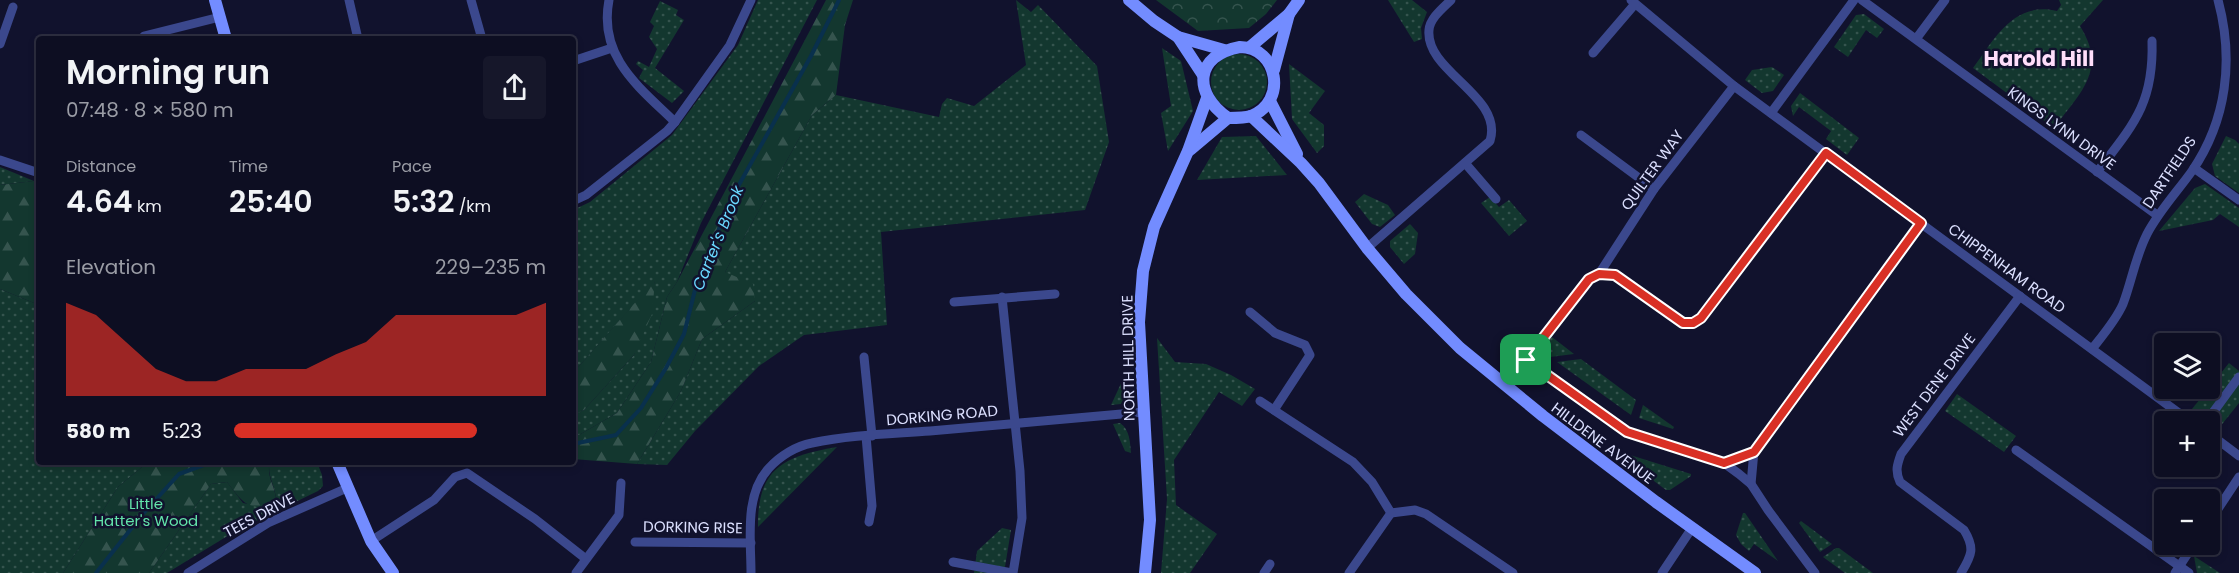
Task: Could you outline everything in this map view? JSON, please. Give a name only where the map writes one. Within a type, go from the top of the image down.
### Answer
[{"type":"street","points":[[216,0],[224,36]]},
{"type":"street","points":[[349,0],[357,36]]},
{"type":"street","points":[[471,0],[481,36]]},
{"type":"street","points":[[609,0],[607,10],[612,48],[630,79],[675,122]]},
{"type":"street","points":[[576,200],[586,195],[668,131],[730,45],[751,0]]},
{"type":"street","points":[[1129,0],[1178,37],[1224,50],[1250,47],[1289,14],[1299,0]]},
{"type":"street","points":[[1367,248],[1490,141],[1493,130],[1489,116],[1439,58],[1431,43],[1429,29],[1434,18],[1451,0]]},
{"type":"street","points":[[1772,113],[1854,0]]},
{"type":"street","name":"KINGS LYNN DRIVE","points":[[1862,0],[2157,215]]},
{"type":"street","points":[[1916,39],[1945,0]]},
{"type":"street","name":"DARTFIELDS","points":[[2092,349],[2117,316],[2139,253],[2157,215],[2194,168],[2214,129],[2225,92],[2226,41],[2218,0]]},
{"type":"street","name":"CHIPPENHAM ROAD","points":[[1593,53],[1633,2],[1734,86],[2177,411]]},
{"type":"street","points":[[0,44],[13,7]]},
{"type":"street","points":[[1178,37],[1203,75],[1207,98],[1217,111],[1228,118],[1251,116],[1270,101],[1275,85],[1274,70],[1289,14]]},
{"type":"street","points":[[144,36],[220,17]]},
{"type":"street","points":[[2097,172],[2143,107],[2153,67],[2152,40]]},
{"type":"street","points":[[1250,47],[1265,57],[1274,70]]},
{"type":"street","points":[[576,60],[612,48]]},
{"type":"street","points":[[1203,75],[1211,61],[1224,50]]},
{"type":"street","name":"QUILTER WAY","points":[[1507,388],[1589,279],[1599,274],[1654,189],[1734,86]]},
{"type":"street","name":"NORTH HILL DRIVE","points":[[1145,573],[1149,520],[1139,322],[1143,271],[1154,227],[1188,151],[1207,98]]},
{"type":"street","name":"HILLDENE AVENUE","points":[[1270,101],[1301,163]]},
{"type":"street","name":"HILLDENE AVENUE","points":[[1251,116],[1301,163],[1319,183],[1367,248],[1416,305],[1460,348],[1507,388],[1755,573]]},
{"type":"street","name":"NORTH HILL DRIVE","points":[[1188,151],[1228,118]]},
{"type":"street","points":[[1581,135],[1654,189]]},
{"type":"street","points":[[1599,274],[1615,275],[1683,323],[1693,323],[1708,311],[1826,153]]},
{"type":"street","points":[[0,160],[36,171]]},
{"type":"street","points":[[1465,163],[1496,199]]},
{"type":"street","points":[[2194,168],[2239,200]]},
{"type":"street","points":[[1751,484],[1754,452],[1921,223]]},
{"type":"street","points":[[954,302],[1055,294]]},
{"type":"street","name":"WEST DENE DRIVE","points":[[1961,573],[1969,561],[1972,549],[1970,539],[1964,530],[1900,482],[1896,466],[1901,454],[2020,296]]},
{"type":"street","name":"DORKING ROAD","points":[[1002,297],[1015,423]]},
{"type":"street","points":[[1250,312],[1275,333],[1305,345],[1310,355],[1274,410]]},
{"type":"street","name":"DORKING ROAD","points":[[864,357],[869,436]]},
{"type":"street","points":[[1526,360],[1627,432],[1724,463],[1751,484],[1815,573]]},
{"type":"street","points":[[2214,411],[2239,377]]},
{"type":"street","points":[[1260,401],[1353,462],[1372,482],[1391,513]]},
{"type":"street","name":"DORKING ROAD","points":[[752,573],[754,491],[767,469],[792,450],[811,443],[869,436],[1144,412]]},
{"type":"street","points":[[952,562],[1012,573],[1022,518],[1015,423]]},
{"type":"street","points":[[869,436],[872,506],[869,522]]},
{"type":"street","points":[[2220,442],[2239,456]]},
{"type":"street","points":[[2016,450],[2177,570],[2190,573]]},
{"type":"street","points":[[1724,463],[1754,452]]},
{"type":"street","points":[[338,465],[371,541],[393,573]]},
{"type":"street","points":[[371,541],[434,500],[455,477],[467,473],[526,513],[586,559]]},
{"type":"street","points":[[2220,505],[2239,477]]},
{"type":"street","points":[[576,573],[619,515],[621,483]]},
{"type":"street","name":"TEES DRIVE","points":[[188,573],[268,523],[347,488]]},
{"type":"street","points":[[1348,573],[1391,513],[1415,510],[1426,514],[1511,573]]},
{"type":"street","points":[[1662,573],[1692,528]]},
{"type":"street","name":"DORKING RISE","points":[[635,542],[751,543]]},
{"type":"street","points":[[2177,570],[2187,555]]},
{"type":"street","points":[[1264,573],[1270,564]]},
{"type":"green space","points":[[758,0],[817,0],[701,223],[677,282],[667,297],[651,362],[617,413],[579,435],[576,434],[576,413],[584,410],[634,355],[655,281],[576,370],[576,209],[590,202],[672,135],[738,45]]},
{"type":"green space","points":[[826,0],[853,0],[845,25],[836,95],[812,115],[725,272],[753,284],[755,301],[702,339],[681,391],[637,464],[576,459],[576,434],[579,435],[617,413],[651,362],[667,297]]},
{"type":"green space","points":[[1016,0],[1031,12],[1038,5],[1097,66],[1109,142],[1085,210],[881,232],[887,325],[804,335],[759,366],[695,431],[667,465],[637,464],[681,391],[702,339],[755,301],[725,272],[812,115],[836,95],[939,117],[942,104],[947,98],[974,106],[1026,65]]},
{"type":"green space","points":[[1156,0],[1277,0],[1266,14],[1249,28],[1198,31]]},
{"type":"green space","points":[[1388,0],[1412,0],[1427,12],[1421,28],[1422,39],[1414,42]]},
{"type":"green space","points":[[2059,0],[2103,0],[2080,26],[2088,42],[2091,56],[2091,68],[2087,80],[2081,92],[2054,128],[1973,68],[1998,34],[2017,17],[2029,11],[2042,9],[2057,11],[2061,5]]},
{"type":"green space","points":[[660,1],[678,10],[676,15],[684,20],[655,68],[684,91],[672,103],[639,78],[643,70],[636,64],[638,61],[649,67],[657,49],[649,37],[654,26],[650,22]]},
{"type":"green space","points":[[1864,14],[1884,29],[1877,38],[1866,30],[1848,57],[1834,47],[1856,15]]},
{"type":"green space","points":[[1162,48],[1181,61],[1193,111],[1168,151],[1161,113],[1171,106]]},
{"type":"green space","points":[[1233,54],[1245,54],[1255,58],[1263,66],[1267,82],[1263,98],[1255,106],[1245,110],[1233,110],[1223,106],[1215,98],[1211,88],[1211,76],[1215,66],[1223,58]]},
{"type":"green space","points":[[1289,64],[1325,91],[1309,113],[1324,125],[1324,146],[1317,153],[1292,119]]},
{"type":"green space","points":[[1772,67],[1784,75],[1773,91],[1762,93],[1745,80],[1752,70]]},
{"type":"green space","points":[[1800,93],[1859,138],[1847,155],[1826,139],[1831,131],[1799,107],[1793,116],[1791,106]]},
{"type":"green space","points":[[1256,136],[1287,175],[1197,180],[1222,137]]},
{"type":"green space","points":[[2226,136],[2239,144],[2239,193],[2215,176],[2212,164]]},
{"type":"green space","points":[[0,167],[34,181],[0,185]]},
{"type":"green space","points":[[36,181],[36,304],[0,289],[0,185]]},
{"type":"green space","points":[[2205,184],[2239,208],[2239,227],[2220,214],[2213,220],[2159,231],[2195,188]]},
{"type":"green space","points":[[1364,194],[1388,205],[1395,215],[1380,227],[1372,224],[1355,202]]},
{"type":"green space","points":[[1490,197],[1499,207],[1509,200],[1527,221],[1509,236],[1481,203]]},
{"type":"green space","points":[[1410,224],[1418,233],[1415,254],[1404,264],[1390,247],[1390,241]]},
{"type":"green space","points":[[655,280],[652,314],[634,355],[584,410],[576,413],[576,370]]},
{"type":"green space","points":[[0,289],[36,304],[36,465],[144,465],[118,487],[63,573],[0,573]]},
{"type":"green space","points":[[1552,337],[1574,354],[1550,357],[1541,350]]},
{"type":"green space","points":[[1157,338],[1175,362],[1206,364],[1255,389],[1242,406],[1219,392],[1174,460],[1176,505],[1217,534],[1190,573],[1161,573],[1167,499]]},
{"type":"green space","points":[[1581,359],[1636,400],[1631,415],[1557,362]]},
{"type":"green space","points":[[2229,363],[2239,371],[2239,403],[2220,427],[2220,411],[2192,409],[2200,399],[2220,399],[2220,374]]},
{"type":"green space","points":[[1124,377],[1127,393],[1121,404],[1111,405]]},
{"type":"green space","points":[[1957,394],[2016,436],[2004,452],[1945,411]]},
{"type":"green space","points":[[1643,405],[1674,427],[1673,429],[1639,418]]},
{"type":"green space","points":[[1120,423],[1128,433],[1131,453],[1125,451],[1113,424]]},
{"type":"green space","points":[[837,447],[758,527],[762,491],[777,468],[802,455]]},
{"type":"green space","points":[[1627,454],[1691,474],[1691,476],[1670,490],[1666,490],[1626,460]]},
{"type":"green space","name":"Little Hatter's Wood","points":[[144,465],[273,465],[269,467],[276,503],[267,506],[252,506],[242,500],[227,482],[211,484],[149,573],[63,573],[118,487]]},
{"type":"green space","points":[[273,465],[318,465],[323,486],[318,491],[234,532],[167,573],[149,573],[211,484],[227,482],[243,503],[265,507],[276,503],[269,467]]},
{"type":"green space","points":[[1743,513],[1778,561],[1754,544],[1749,551],[1741,544],[1736,535]]},
{"type":"green space","points":[[1801,521],[1832,544],[1820,552],[1799,523]]},
{"type":"green space","points":[[1002,528],[1011,530],[1004,573],[974,573],[977,551]]},
{"type":"green space","points":[[1836,548],[1873,573],[1845,573],[1823,557]]},
{"type":"green space","points":[[2194,556],[2220,573],[2197,573]]},
{"type":"waterway","name":"Carter's Brook","points":[[576,443],[616,435],[641,408],[666,368],[684,334],[696,286],[731,199],[811,56],[839,0]]},
{"type":"waterway","name":"Carter's Brook","points":[[96,573],[142,515],[179,474],[204,465]]},
{"type":"district","name":"Harold Hill","points":[[2039,58]]},
{"type":"route","points":[[1826,153],[1921,223],[1754,452],[1737,459],[1724,463],[1627,432],[1526,360],[1589,279],[1599,274],[1615,275],[1683,323],[1693,323],[1701,318],[1826,153]]}]
